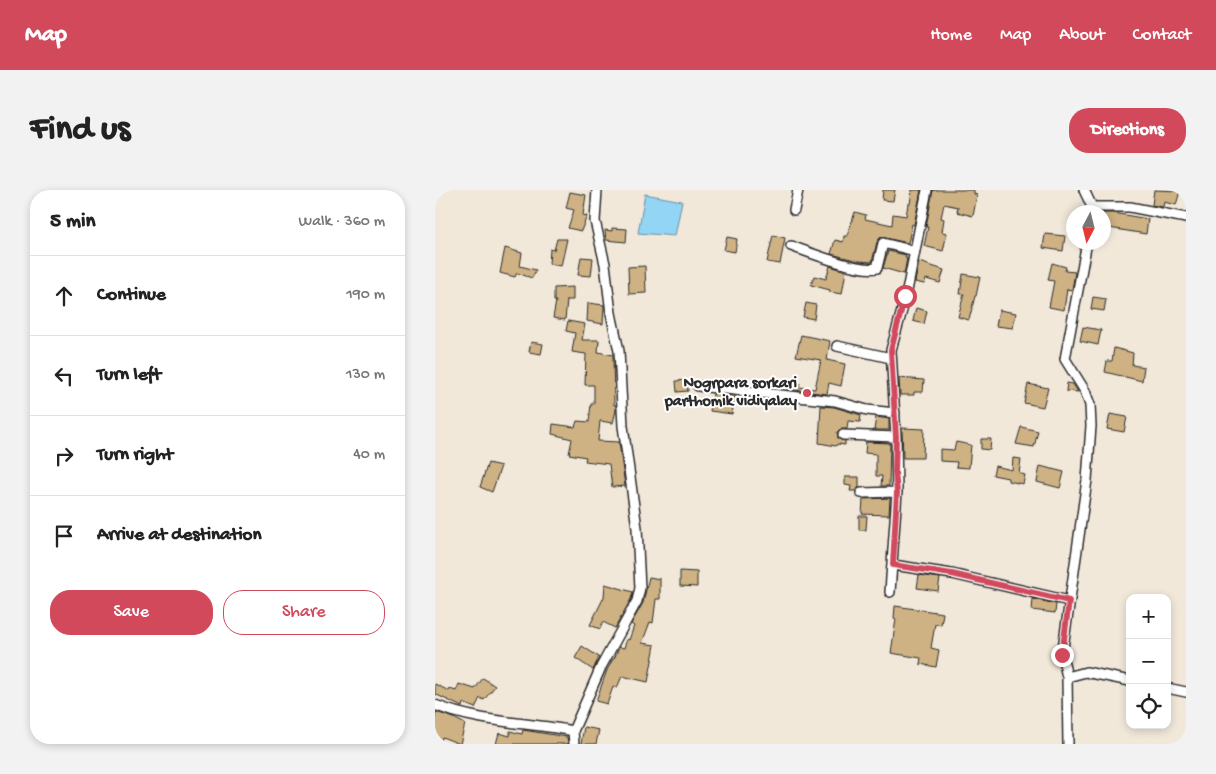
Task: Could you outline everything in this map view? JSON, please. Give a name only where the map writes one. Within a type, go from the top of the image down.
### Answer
[{"type":"street","points":[[574,744],[573,731],[601,668],[637,601],[640,588],[637,528],[623,426],[619,351],[605,264],[595,228],[597,190]]},
{"type":"street","points":[[794,210],[798,190]]},
{"type":"street","points":[[890,592],[897,492],[891,350],[905,296],[927,190]]},
{"type":"street","points":[[1084,190],[1090,205]]},
{"type":"street","points":[[1111,208],[1130,207],[1186,218]]},
{"type":"street","points":[[791,246],[871,269],[877,268],[883,243],[915,251]]},
{"type":"street","points":[[1067,744],[1067,677],[1062,655],[1087,480],[1091,426],[1085,390],[1065,358],[1085,250]]},
{"type":"street","points":[[837,346],[891,358]]},
{"type":"street","points":[[698,386],[835,401],[867,410],[895,414]]},
{"type":"street","points":[[843,435],[896,437]]},
{"type":"street","points":[[861,493],[897,492]]},
{"type":"street","points":[[893,565],[952,574],[1069,601]]},
{"type":"street","points":[[1067,677],[1086,672],[1126,680]]},
{"type":"street","points":[[1171,689],[1186,692]]},
{"type":"street","points":[[435,705],[447,710],[500,722],[527,723],[573,731]]},
{"type":"water","points":[[645,194],[682,201],[675,236],[638,233]]},
{"type":"building","points":[[883,190],[895,190],[893,201],[882,200]]},
{"type":"building","points":[[912,190],[921,190],[914,225],[912,224],[908,243],[881,237],[877,242],[872,262],[859,261],[831,254],[835,240],[843,242],[844,236],[847,236],[855,212],[866,215],[865,219],[892,225],[893,214],[906,216]]},
{"type":"building","points":[[933,190],[974,190],[974,194],[977,195],[973,216],[957,212],[958,207],[944,204],[941,218],[944,219],[942,232],[947,233],[943,251],[924,246]]},
{"type":"building","points":[[1154,190],[1180,191],[1176,205],[1164,202],[1163,207],[1152,205]]},
{"type":"building","points":[[570,192],[586,195],[583,215],[587,216],[581,231],[568,228],[574,210],[566,208]]},
{"type":"building","points":[[1111,213],[1148,219],[1146,234],[1111,228]]},
{"type":"building","points":[[612,228],[627,229],[626,242],[606,240],[605,230],[612,231]]},
{"type":"building","points":[[1045,234],[1065,236],[1063,251],[1043,248]]},
{"type":"building","points":[[773,235],[785,238],[780,264],[767,262]]},
{"type":"building","points":[[727,237],[737,239],[735,252],[724,250]]},
{"type":"building","points":[[557,239],[567,239],[561,266],[549,264],[550,249],[554,250]]},
{"type":"building","points":[[505,248],[522,253],[520,266],[536,270],[532,278],[517,273],[515,277],[500,273]]},
{"type":"building","points":[[888,251],[906,255],[904,274],[883,268]]},
{"type":"building","points":[[581,257],[593,258],[591,276],[578,275]]},
{"type":"building","points":[[919,262],[944,270],[940,283],[926,279],[924,284],[915,282]]},
{"type":"building","points":[[1052,263],[1066,267],[1065,271],[1075,272],[1072,290],[1067,289],[1064,310],[1049,307],[1054,281],[1048,280]]},
{"type":"building","points":[[645,266],[646,293],[629,294],[628,267]]},
{"type":"building","points":[[830,266],[846,271],[842,294],[829,292],[830,290],[811,285],[814,276],[826,279]]},
{"type":"building","points":[[963,274],[980,277],[969,320],[958,317],[964,294],[960,294]]},
{"type":"building","points":[[573,287],[573,300],[567,300],[565,320],[553,318],[556,301],[554,301],[554,288]]},
{"type":"building","points":[[1093,297],[1106,299],[1104,311],[1091,309]]},
{"type":"building","points":[[588,303],[604,305],[603,324],[587,321]]},
{"type":"building","points":[[806,303],[816,305],[814,319],[803,317]]},
{"type":"building","points":[[916,308],[927,311],[924,324],[913,321]]},
{"type":"building","points":[[999,310],[1016,313],[1013,328],[996,326]]},
{"type":"building","points":[[568,321],[585,324],[582,340],[599,340],[598,352],[613,355],[614,405],[616,405],[616,410],[613,423],[600,421],[598,441],[619,442],[625,486],[612,487],[609,464],[585,461],[586,457],[569,454],[572,439],[552,434],[553,424],[575,427],[577,421],[589,422],[591,404],[594,404],[594,385],[585,385],[586,354],[572,352],[575,333],[566,331]]},
{"type":"building","points":[[1083,327],[1101,330],[1098,345],[1080,341]]},
{"type":"building","points":[[801,335],[830,341],[827,360],[845,364],[841,386],[829,383],[827,394],[786,389],[790,389],[791,382],[800,383],[799,387],[815,389],[821,360],[796,356]]},
{"type":"building","points":[[531,342],[543,344],[541,354],[529,352]]},
{"type":"building","points":[[1114,348],[1133,353],[1132,365],[1144,367],[1142,381],[1105,372],[1107,361],[1112,361]]},
{"type":"building","points":[[899,378],[924,380],[923,392],[914,392],[914,395],[900,395]]},
{"type":"building","points":[[687,380],[688,391],[677,392],[676,381]]},
{"type":"building","points":[[1067,383],[1073,384],[1078,392],[1066,391]]},
{"type":"building","points":[[1028,384],[1048,388],[1043,407],[1024,403]]},
{"type":"building","points":[[713,394],[735,396],[732,414],[710,411]]},
{"type":"building","points":[[821,406],[834,407],[861,415],[860,422],[848,421],[847,429],[841,429],[837,432],[838,438],[845,441],[845,445],[837,444],[836,446],[819,443]]},
{"type":"building","points":[[1110,414],[1127,417],[1124,432],[1107,429]]},
{"type":"building","points":[[876,417],[889,419],[889,430],[874,430]]},
{"type":"building","points":[[1021,427],[1038,431],[1034,447],[1016,444]]},
{"type":"building","points":[[902,428],[924,429],[923,458],[903,458]]},
{"type":"building","points":[[981,439],[991,439],[990,450],[981,449]]},
{"type":"building","points":[[866,442],[890,443],[889,486],[881,486],[882,476],[876,476],[876,454],[865,453]]},
{"type":"building","points":[[956,442],[971,445],[969,468],[956,467],[957,462],[940,461],[940,449],[954,450]]},
{"type":"building","points":[[1013,458],[1021,459],[1019,473],[1025,475],[1023,484],[993,475],[995,466],[1012,470]]},
{"type":"building","points":[[488,463],[501,466],[492,492],[480,487]]},
{"type":"building","points":[[1040,466],[1064,472],[1060,488],[1037,482]]},
{"type":"building","points":[[845,477],[859,477],[859,487],[855,491],[850,491],[851,486],[845,485]]},
{"type":"building","points":[[890,498],[889,515],[862,514],[863,499]]},
{"type":"building","points":[[859,516],[867,516],[866,530],[859,530]]},
{"type":"building","points":[[680,571],[697,572],[697,587],[680,586]]},
{"type":"building","points":[[919,575],[940,578],[938,591],[917,588]]},
{"type":"building","points":[[649,577],[660,579],[660,599],[656,599],[653,623],[650,622],[642,643],[655,645],[648,682],[622,676],[617,688],[613,687],[607,704],[596,701],[607,670],[619,647],[624,648],[627,639],[629,640],[634,626],[631,624],[643,603]]},
{"type":"building","points":[[605,584],[633,592],[615,628],[603,622],[600,629],[590,625],[604,597]]},
{"type":"building","points":[[1033,599],[1056,604],[1055,613],[1032,610]]},
{"type":"building","points":[[895,606],[943,613],[941,625],[935,624],[931,648],[939,650],[936,667],[920,664],[921,658],[891,653],[896,619],[894,618]]},
{"type":"building","points":[[582,646],[599,657],[593,670],[575,658]]},
{"type":"building","points":[[483,678],[495,686],[484,700],[480,698],[475,708],[463,703],[462,707],[435,694],[435,684],[449,691],[450,689],[456,691],[459,684],[475,689]]},
{"type":"building","points":[[436,712],[465,724],[460,744],[442,737],[440,744],[435,744]]},
{"type":"building","points":[[584,727],[599,730],[596,744],[581,744]]},
{"type":"building","points":[[523,730],[567,737],[568,744],[496,744],[499,733],[510,736],[510,731],[522,734]]},
{"type":"place","name":"Nogrpara sorkari parthomik vidiyalay","points":[[807,393]]},
{"type":"route","points":[[905,296],[891,350],[897,492],[893,565],[1002,584],[1069,601],[1062,655]]}]
